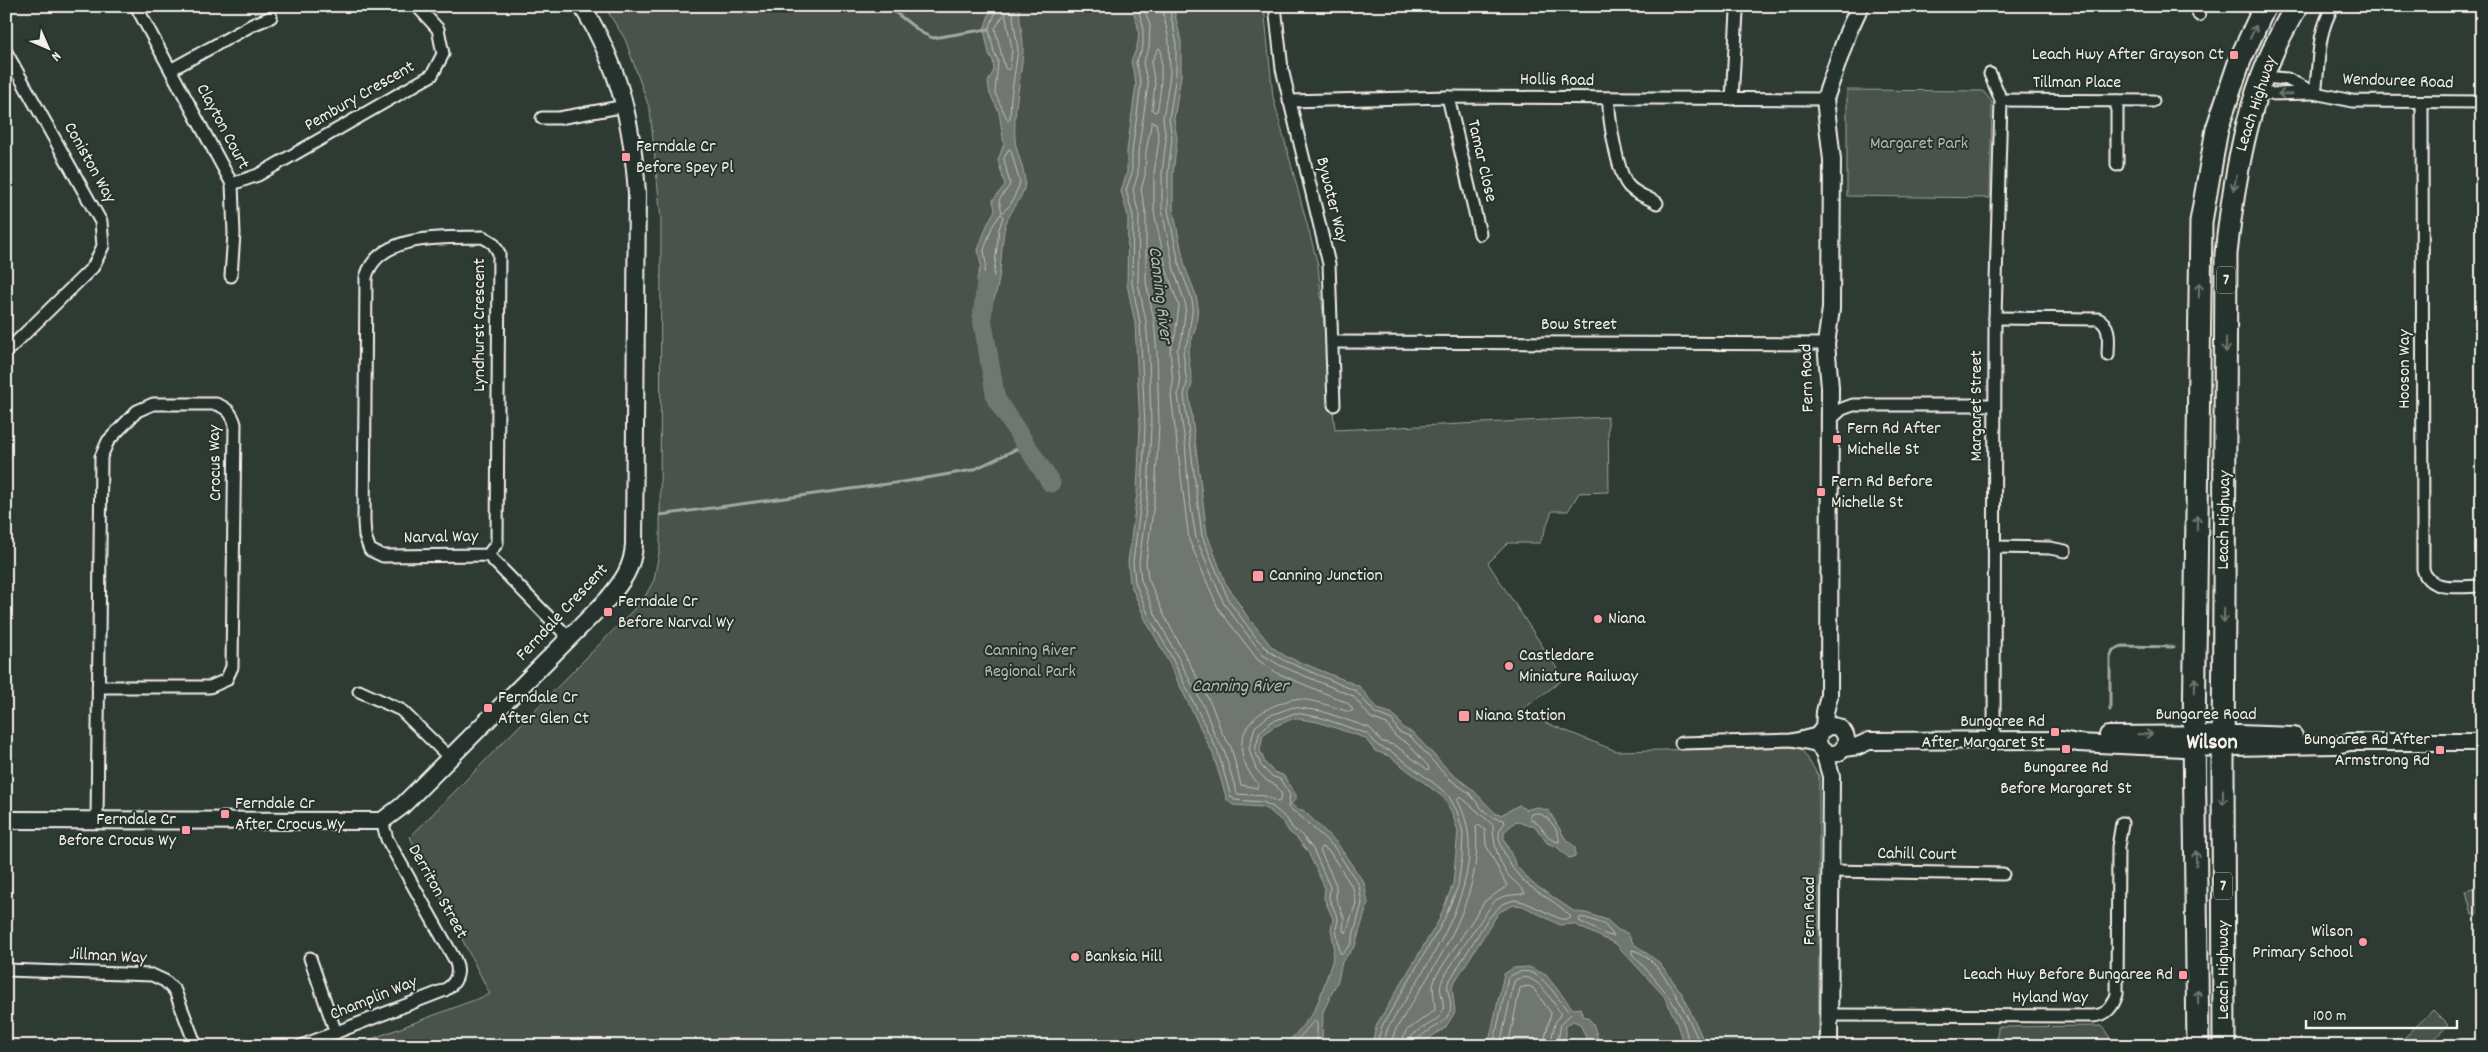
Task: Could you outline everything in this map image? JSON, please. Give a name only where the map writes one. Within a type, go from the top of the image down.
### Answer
[{"type":"highway","name":"Leach Highway","points":[[2198,1046],[2194,741],[2201,222],[2217,129],[2240,60],[2265,6]]},
{"type":"highway","name":"Leach Highway","points":[[2224,1046],[2223,741],[2226,254],[2231,200],[2240,152],[2263,77],[2297,6]]},
{"type":"highway","points":[[2209,179],[2241,90],[2263,77]]},
{"type":"street","name":"Clayton Court","points":[[136,6],[172,69],[232,184],[234,234],[231,276]]},
{"type":"street","name":"Pembury Crescent","points":[[232,184],[258,175],[432,75],[443,54],[438,29],[417,6]]},
{"type":"street","name":"Ferndale Crescent","points":[[382,821],[402,806],[620,586],[634,558],[637,193],[634,150],[626,106],[606,48],[582,6]]},
{"type":"street","name":"Bywater Way","points":[[1275,6],[1282,69],[1329,264],[1334,405]]},
{"type":"street","points":[[1732,99],[1736,12],[1733,6]]},
{"type":"street","name":"Fern Road","points":[[1829,1046],[1831,776],[1835,769],[1831,740],[1829,696],[1830,387],[1826,344],[1831,309],[1832,168],[1825,99],[1848,32],[1860,6]]},
{"type":"street","points":[[2314,94],[2318,50],[2325,21],[2333,6]]},
{"type":"street","points":[[172,69],[252,25],[272,17]]},
{"type":"street","name":"Coniston Way","points":[[6,52],[101,222],[103,246],[93,268],[6,352]]},
{"type":"street","name":"Margaret Street","points":[[1990,74],[2001,100],[1994,405],[1994,740]]},
{"type":"street","name":"Wendouree Road","points":[[2263,77],[2287,79],[2314,94]]},
{"type":"street","name":"Wendouree Road","points":[[2256,97],[2267,94],[2314,94],[2352,101],[2482,102]]},
{"type":"street","name":"Hollis Road","points":[[1289,101],[1448,97],[1825,99]]},
{"type":"street","name":"Tamar Close","points":[[1448,97],[1480,234]]},
{"type":"street","points":[[1609,99],[1609,121],[1624,178],[1632,190],[1657,203]]},
{"type":"street","name":"Tillman Place","points":[[2001,100],[2153,101]]},
{"type":"street","points":[[2117,101],[2117,165]]},
{"type":"street","name":"Hooson Way","points":[[2422,102],[2423,569],[2428,580],[2437,585],[2482,586]]},
{"type":"street","points":[[542,118],[559,118],[626,106]]},
{"type":"street","name":"Lyndhurst Crescent","points":[[370,550],[364,536],[366,277],[369,267],[379,256],[409,241],[483,237],[493,243],[499,253],[497,543],[488,555]]},
{"type":"street","points":[[1995,318],[2098,319],[2105,324],[2108,330],[2108,355]]},
{"type":"street","name":"Bow Street","points":[[1332,342],[1826,344]]},
{"type":"street","name":"Crocus Way","points":[[97,821],[98,686],[101,457],[104,448],[136,411],[153,404],[216,404],[223,406],[232,414],[235,424],[232,667],[226,680],[210,687],[98,686]]},
{"type":"street","points":[[1830,420],[1842,409],[1853,405],[1994,405]]},
{"type":"street","points":[[1994,546],[2050,548],[2065,551]]},
{"type":"street","name":"Narval Way","points":[[370,550],[383,556],[488,555],[569,638]]},
{"type":"street","points":[[359,691],[402,710],[450,758]]},
{"type":"street","name":"Bungaree Road","points":[[1831,740],[1862,736],[1869,741],[2062,740],[2076,736],[2336,745],[2350,742],[2482,742]]},
{"type":"street","points":[[1681,743],[1831,740]]},
{"type":"street","points":[[6,820],[382,821]]},
{"type":"street","name":"Derriton Street","points":[[382,821],[387,839],[456,960],[459,968],[456,980]]},
{"type":"street","name":"Hyland Way","points":[[1829,1015],[2093,1016],[2106,1012],[2114,1005],[2118,994],[2118,847],[2122,823]]},
{"type":"street","name":"Cahill Court","points":[[1830,871],[2003,874]]},
{"type":"street","points":[[310,958],[336,1033]]},
{"type":"street","name":"Jillman Way","points":[[6,970],[152,975],[165,981],[175,991],[196,1046]]},
{"type":"street","name":"Champlin Way","points":[[302,1046],[445,990],[456,980]]},
{"type":"green space","name":"Canning River Regional Park","points":[[604,6],[1264,6],[1273,97],[1318,265],[1335,430],[1608,417],[1609,492],[1579,493],[1568,511],[1552,511],[1540,543],[1508,543],[1488,563],[1564,679],[1519,712],[1616,751],[1800,747],[1819,776],[1819,1046],[353,1046],[490,994],[410,837],[643,600],[654,580],[660,547],[661,219],[650,110],[625,39]]},
{"type":"green space","name":"Margaret Park","points":[[1847,90],[1983,91],[1992,102],[1990,198],[1847,196]]},
{"type":"green space","points":[[2482,887],[2482,912],[2472,915],[2466,891]]},
{"type":"green space","points":[[2433,1010],[2448,1025],[2428,1046],[2404,1046],[2400,1042]]},
{"type":"green space","points":[[2102,1026],[2112,1041],[2177,1039],[2177,1046],[1997,1046],[1998,1027]]},
{"type":"water","points":[[992,6],[1020,6],[1023,51],[1015,117],[1015,139],[1025,183],[1022,195],[1005,225],[995,297],[991,306],[983,307],[979,301],[977,279],[981,265],[978,250],[995,210],[993,200],[1005,185],[998,160],[1004,144],[999,112],[990,94],[988,82],[994,70],[993,61],[989,54],[984,29]]},
{"type":"water","name":"Canning River","points":[[1131,6],[1173,6],[1181,40],[1181,76],[1174,119],[1177,139],[1173,174],[1173,209],[1185,267],[1196,295],[1198,306],[1196,326],[1188,352],[1192,384],[1189,394],[1207,534],[1225,582],[1247,616],[1272,647],[1285,656],[1359,686],[1378,709],[1391,713],[1396,717],[1403,728],[1413,733],[1452,774],[1472,789],[1496,814],[1501,815],[1519,805],[1526,810],[1536,807],[1549,811],[1565,838],[1575,847],[1575,856],[1569,858],[1557,847],[1547,843],[1534,825],[1526,825],[1516,821],[1504,832],[1504,839],[1517,867],[1532,883],[1575,912],[1586,913],[1607,920],[1618,930],[1627,933],[1634,944],[1660,963],[1683,995],[1706,1046],[1684,1046],[1676,1021],[1664,996],[1616,944],[1573,924],[1560,925],[1523,906],[1514,905],[1499,912],[1452,986],[1455,1012],[1445,1028],[1417,1046],[1371,1046],[1377,1024],[1439,920],[1453,884],[1458,831],[1452,813],[1444,798],[1389,756],[1375,751],[1365,738],[1318,722],[1294,718],[1273,727],[1263,735],[1260,750],[1265,763],[1274,772],[1283,775],[1296,795],[1296,799],[1291,804],[1298,810],[1303,810],[1337,843],[1364,883],[1368,903],[1355,946],[1342,962],[1338,980],[1323,1012],[1322,1043],[1320,1046],[1281,1046],[1294,1036],[1312,1014],[1319,1000],[1332,962],[1334,946],[1331,929],[1333,919],[1324,898],[1325,888],[1308,852],[1296,837],[1289,832],[1284,823],[1262,807],[1233,805],[1227,800],[1213,754],[1163,651],[1146,621],[1130,583],[1128,562],[1137,493],[1140,426],[1135,323],[1127,284],[1128,216],[1121,191],[1127,172],[1127,151],[1136,84],[1131,61],[1137,46],[1138,27]]},
{"type":"water","points":[[1529,967],[1546,975],[1573,1009],[1580,1008],[1583,1016],[1587,1017],[1592,1023],[1599,1043],[1585,1046],[1587,1040],[1580,1024],[1573,1021],[1566,1026],[1566,1036],[1561,1046],[1488,1046],[1504,974],[1513,968]]},
{"type":"waterway","points":[[887,6],[922,33],[933,38],[988,29]]},
{"type":"waterway","points":[[986,282],[982,318],[996,399],[1051,483]]},
{"type":"waterway","points":[[660,515],[909,481],[973,470],[1027,444]]},
{"type":"waterway","points":[[2110,710],[2110,658],[2113,650],[2122,646],[2173,647]]},
{"type":"waterway","points":[[1176,1046],[1197,1043],[1218,1046]]},
{"type":"place","name":"Leach Hwy After Grayson Ct","points":[[2234,55]]},
{"type":"place","name":"Ferndale Cr Before Spey Pl","points":[[626,157]]},
{"type":"place","name":"Fern Rd After Michelle St","points":[[1837,439]]},
{"type":"place","name":"Fern Rd Before Michelle St","points":[[1821,492]]},
{"type":"place","name":"Canning Junction","points":[[1258,576]]},
{"type":"place","name":"Ferndale Cr Before Narval Wy","points":[[608,612]]},
{"type":"place","name":"Niana","points":[[1598,619]]},
{"type":"place","name":"Castledare Miniature Railway","points":[[1509,666]]},
{"type":"place","name":"Ferndale Cr After Glen Ct","points":[[488,708]]},
{"type":"place","name":"Niana Station","points":[[1464,716]]},
{"type":"place","name":"Bungaree Rd After Margaret St","points":[[2055,732]]},
{"type":"place","name":"Bungaree Rd Before Margaret St","points":[[2066,749]]},
{"type":"place","name":"Bungaree Rd After Armstrong Rd","points":[[2440,750]]},
{"type":"place","name":"Ferndale Cr After Crocus Wy","points":[[225,814]]},
{"type":"place","name":"Ferndale Cr Before Crocus Wy","points":[[186,830]]},
{"type":"place","name":"Wilson Primary School","points":[[2363,942]]},
{"type":"place","name":"Banksia Hill","points":[[1075,957]]},
{"type":"place","name":"Leach Hwy Before Bungaree Rd","points":[[2183,975]]},
{"type":"district","name":"Wilson","points":[[2212,743]]}]
